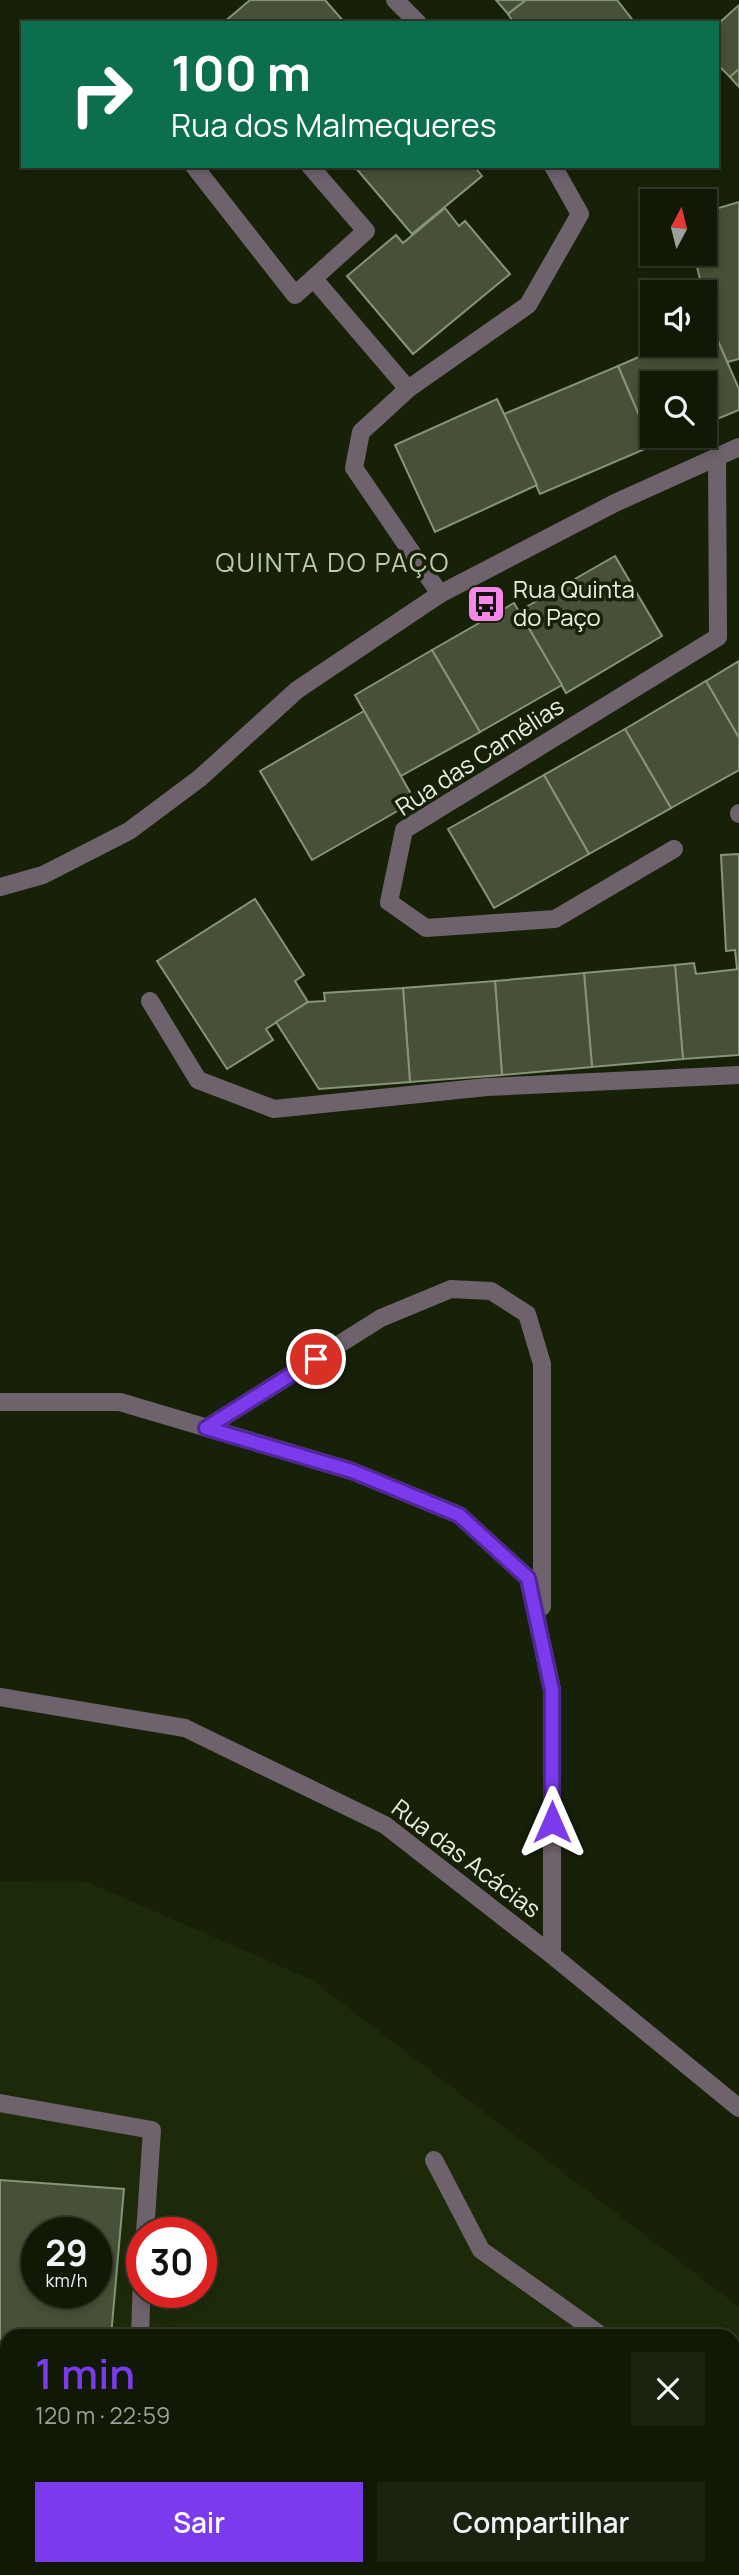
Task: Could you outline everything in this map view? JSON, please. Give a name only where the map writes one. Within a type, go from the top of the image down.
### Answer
[{"type":"street","points":[[395,0],[416,21]]},
{"type":"street","points":[[196,168],[295,295],[366,231],[312,168]]},
{"type":"street","points":[[440,594],[354,468],[361,432],[408,389],[528,305],[580,214],[553,168]]},
{"type":"street","points":[[314,279],[408,389]]},
{"type":"street","points":[[0,887],[43,875],[129,831],[200,778],[297,690],[440,594],[615,503],[739,447]]},
{"type":"street","name":"Rua das Camélias","points":[[674,849],[555,919],[426,928],[390,902],[404,830],[718,637],[717,456]]},
{"type":"street","points":[[150,1001],[198,1080],[274,1109],[487,1087],[739,1076]]},
{"type":"street","points":[[206,1428],[382,1318],[451,1289],[491,1291],[500,1296],[527,1314],[542,1364],[542,1641]]},
{"type":"street","points":[[0,1402],[120,1402],[352,1471],[459,1515],[528,1578],[552,1690],[552,1955]]},
{"type":"street","name":"Rua das Acácias","points":[[0,1697],[185,1728],[385,1825],[552,1955],[739,2108]]},
{"type":"street","points":[[0,2103],[152,2130],[146,2217]]},
{"type":"street","points":[[434,2160],[481,2250],[592,2329]]},
{"type":"street","points":[[139,2329],[140,2308]]},
{"type":"shaded area","points":[[0,1881],[87,1882],[312,1980],[739,2307],[739,2329],[0,2329]]},
{"type":"building","points":[[250,0],[325,0],[343,21],[225,21]]},
{"type":"building","points":[[496,0],[526,0],[508,14]]},
{"type":"building","points":[[526,0],[617,0],[633,21],[513,21],[508,14]]},
{"type":"building","points":[[739,5],[739,69],[730,77],[719,66],[719,23]]},
{"type":"building","points":[[739,69],[739,87],[730,77]]},
{"type":"building","points":[[356,168],[476,168],[482,176],[412,234]]},
{"type":"building","points":[[739,202],[739,359],[727,362],[717,339],[717,280],[700,280],[697,266],[718,266],[718,208]]},
{"type":"building","points":[[445,208],[459,226],[465,221],[510,274],[413,354],[347,276],[396,235],[403,243]]},
{"type":"building","points":[[717,339],[739,389],[739,410],[717,419],[717,371],[640,371],[640,418],[618,366],[640,356],[717,357]]},
{"type":"building","points":[[618,366],[640,418],[640,448],[647,448],[540,494],[504,414]]},
{"type":"building","points":[[497,399],[537,485],[435,532],[395,445]]},
{"type":"building","points":[[615,556],[662,636],[566,693],[519,611]]},
{"type":"building","points":[[514,603],[562,685],[480,732],[432,650]]},
{"type":"building","points":[[432,650],[480,732],[401,776],[355,695]]},
{"type":"building","points":[[739,661],[739,738],[706,681]]},
{"type":"building","points":[[706,681],[739,738],[739,770],[671,808],[625,729]]},
{"type":"building","points":[[364,711],[415,801],[312,860],[260,771]]},
{"type":"building","points":[[625,729],[671,808],[589,854],[544,775]]},
{"type":"building","points":[[544,775],[589,854],[494,908],[448,829]]},
{"type":"building","points":[[739,854],[737,969],[735,950],[726,951],[721,855]]},
{"type":"building","points":[[255,899],[304,975],[295,981],[308,1002],[266,1029],[273,1040],[227,1069],[157,961]]},
{"type":"building","points":[[694,963],[696,974],[739,969],[739,1055],[683,1059],[675,965]]},
{"type":"building","points":[[675,965],[683,1059],[592,1067],[584,973]]},
{"type":"building","points":[[584,973],[592,1067],[502,1075],[495,981]]},
{"type":"building","points":[[495,981],[502,1075],[410,1082],[403,988]]},
{"type":"building","points":[[403,988],[410,1082],[319,1089],[276,1022],[308,1002],[325,1001],[324,993]]},
{"type":"building","points":[[0,2180],[124,2189],[112,2329],[0,2329]]},
{"type":"place","name":"Rua Quinta do Paço","points":[[486,604]]},
{"type":"district","name":"QUINTA DO PAÇO","points":[[333,563]]},
{"type":"route","points":[[316,1359],[206,1428],[352,1471],[459,1515],[528,1578],[552,1690],[552,1822]]}]
